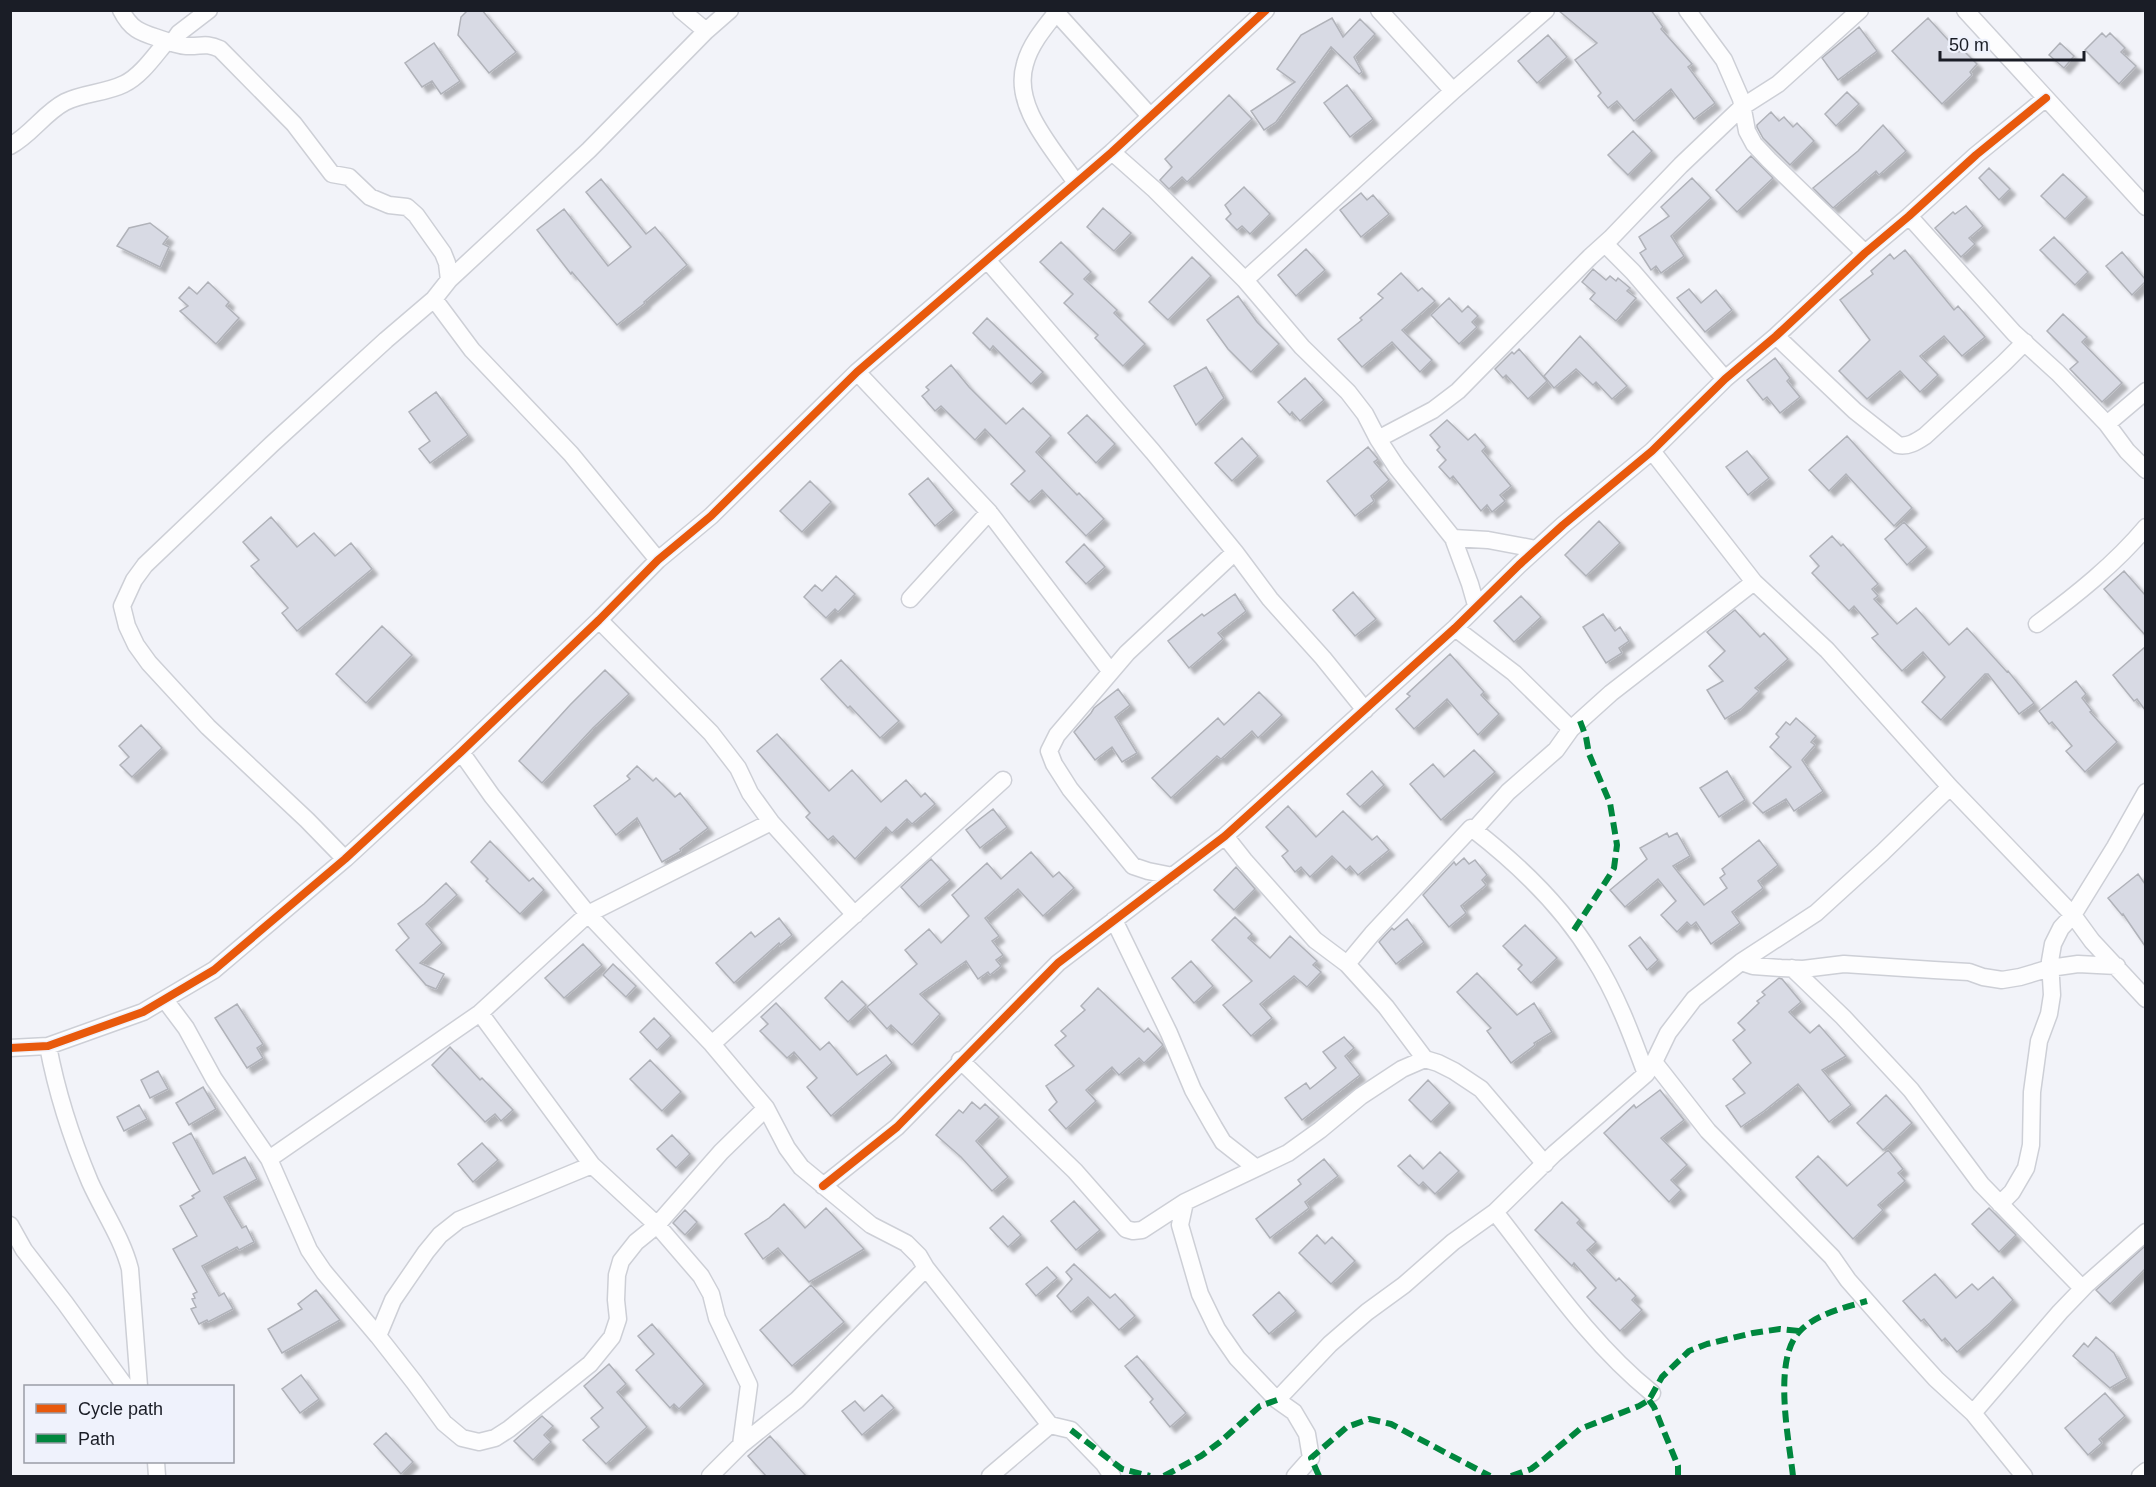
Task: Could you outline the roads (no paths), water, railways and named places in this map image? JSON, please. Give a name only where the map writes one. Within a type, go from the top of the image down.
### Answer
[{"type":"street","points":[[121,10],[131,26],[139,32],[188,46],[202,44],[220,49],[294,124],[332,174],[349,177],[370,196],[389,205],[407,207],[416,215],[443,253],[449,280]]},
{"type":"street","points":[[10,146],[22,140],[44,118],[66,102],[126,84],[179,33],[209,10]]},
{"type":"street","points":[[681,10],[706,31]]},
{"type":"street","points":[[345,859],[208,727],[149,663],[136,645],[127,626],[122,606],[134,580],[159,551],[272,444],[434,299],[449,280],[588,150],[706,31],[730,10]]},
{"type":"street","points":[[10,1048],[48,1046],[143,1011],[214,970],[345,859],[461,752],[600,620],[658,560],[711,516],[857,372],[1112,152],[1266,10]]},
{"type":"street","points":[[1379,10],[1453,91]]},
{"type":"street","points":[[1245,280],[1453,91],[1546,10]]},
{"type":"street","points":[[1687,10],[1724,60],[1741,99],[1747,131],[1759,149],[1864,253]]},
{"type":"street","points":[[1378,439],[1433,410],[1458,391],[1742,107],[1779,84],[1860,10]]},
{"type":"street","points":[[1965,10],[2145,207]]},
{"type":"street","points":[[1076,183],[1028,108],[1022,87],[1025,63],[1055,12],[1150,116]]},
{"type":"street","points":[[824,1186],[897,1127],[960,1060],[1058,963],[1226,836],[1455,628],[1476,605],[1536,549],[1653,451],[1725,379],[1776,336],[1864,253],[1976,155],[2046,98]]},
{"type":"street","points":[[1112,152],[1155,190],[1245,280],[1302,347],[1348,392],[1365,414],[1397,468],[1453,538],[1476,605]]},
{"type":"street","points":[[1909,216],[2014,333],[2058,373],[2107,424],[2145,470]]},
{"type":"street","points":[[1605,244],[1633,272],[1725,379]]},
{"type":"street","points":[[987,260],[1153,452],[1235,552],[1270,599],[1323,658],[1365,710]]},
{"type":"street","points":[[434,299],[472,350],[571,454],[658,560]]},
{"type":"street","points":[[1776,336],[1855,411],[1898,445],[1903,446],[1925,436],[2025,342]]},
{"type":"street","points":[[857,372],[988,512],[1111,672]]},
{"type":"street","points":[[2107,424],[2145,391]]},
{"type":"street","points":[[1653,451],[1754,582],[1827,650],[1950,788],[2073,915],[2092,941],[2145,999]]},
{"type":"street","points":[[910,599],[988,512]]},
{"type":"street","points":[[2037,624],[2097,576],[2132,543],[2145,527]]},
{"type":"street","points":[[1453,538],[1488,540],[1536,549]]},
{"type":"street","points":[[1173,876],[1134,866],[1070,789],[1054,764],[1049,751],[1057,735],[1127,653],[1235,552]]},
{"type":"street","points":[[1474,830],[1508,792],[1556,750],[1571,729],[1646,664],[1754,582]]},
{"type":"street","points":[[600,620],[711,734],[738,768],[750,793],[771,822],[855,915]]},
{"type":"street","points":[[1455,628],[1514,673],[1571,729]]},
{"type":"street","points":[[461,752],[492,796],[588,914],[712,1044],[766,1108],[787,1148],[801,1167],[871,1225],[906,1243],[919,1256],[926,1268],[1050,1425],[1071,1430],[1104,1464],[1112,1476]]},
{"type":"street","points":[[712,1044],[1003,780]]},
{"type":"street","points":[[1277,1400],[1330,1344],[1367,1312],[1404,1285],[1453,1242],[1495,1212],[1554,1154],[1650,1068],[1668,1033],[1694,999],[1742,962],[1816,913],[1950,788]]},
{"type":"street","points":[[2001,1204],[2012,1192],[2025,1168],[2031,1145],[2032,1092],[2039,1041],[2049,1014],[2052,995],[2050,968],[2053,944],[2061,928],[2073,915],[2115,847],[2145,792]]},
{"type":"street","points":[[269,1159],[480,1013],[588,914],[771,822]]},
{"type":"street","points":[[1347,964],[1471,828],[1474,830],[1508,857],[1574,930],[1593,956],[1650,1068],[1708,1131],[1832,1257],[1848,1280],[1906,1346],[1936,1379],[1973,1413],[2024,1476]]},
{"type":"street","points":[[1226,836],[1244,860],[1315,940],[1347,964],[1386,1007],[1425,1059]]},
{"type":"street","points":[[1114,920],[1169,1033],[1193,1090],[1223,1143],[1255,1167]]},
{"type":"street","points":[[1742,962],[1765,968],[1803,969],[1844,964],[1969,972],[2002,980],[2050,968],[2078,964],[2117,966]]},
{"type":"street","points":[[1792,968],[1843,1017],[1911,1090],[1981,1184],[2082,1288]]},
{"type":"street","points":[[165,1000],[186,1028],[214,1079],[269,1159],[309,1250],[324,1272],[378,1336],[444,1423],[462,1438],[479,1442],[495,1438],[554,1394],[581,1371],[612,1337],[618,1319],[617,1275],[621,1261],[636,1242],[657,1225],[721,1152],[766,1108]]},
{"type":"street","points":[[480,1013],[591,1165],[657,1225],[700,1276],[711,1294],[717,1318],[749,1385],[741,1445]]},
{"type":"street","points":[[48,1046],[56,1088],[67,1125],[94,1190],[126,1254],[130,1269],[139,1385]]},
{"type":"street","points":[[960,1060],[1075,1171],[1126,1229],[1134,1231],[1142,1230],[1185,1202],[1288,1153],[1361,1096],[1402,1069],[1425,1059],[1438,1062],[1481,1089],[1545,1164]]},
{"type":"street","points":[[378,1336],[393,1300],[426,1251],[440,1235],[459,1220],[591,1165]]},
{"type":"street","points":[[1185,1202],[1180,1225],[1200,1294],[1217,1329],[1237,1358],[1277,1400],[1294,1412],[1307,1434],[1311,1458],[1295,1476]]},
{"type":"street","points":[[1495,1212],[1608,1351],[1629,1374],[1652,1393]]},
{"type":"street","points":[[10,1225],[24,1250],[72,1311],[124,1385]]},
{"type":"street","points":[[1973,1413],[2082,1288],[2145,1232]]},
{"type":"street","points":[[710,1476],[741,1445],[797,1400],[926,1268]]},
{"type":"street","points":[[990,1476],[1050,1425]]},
{"type":"street","points":[[2140,1476],[2145,1471]]}]
